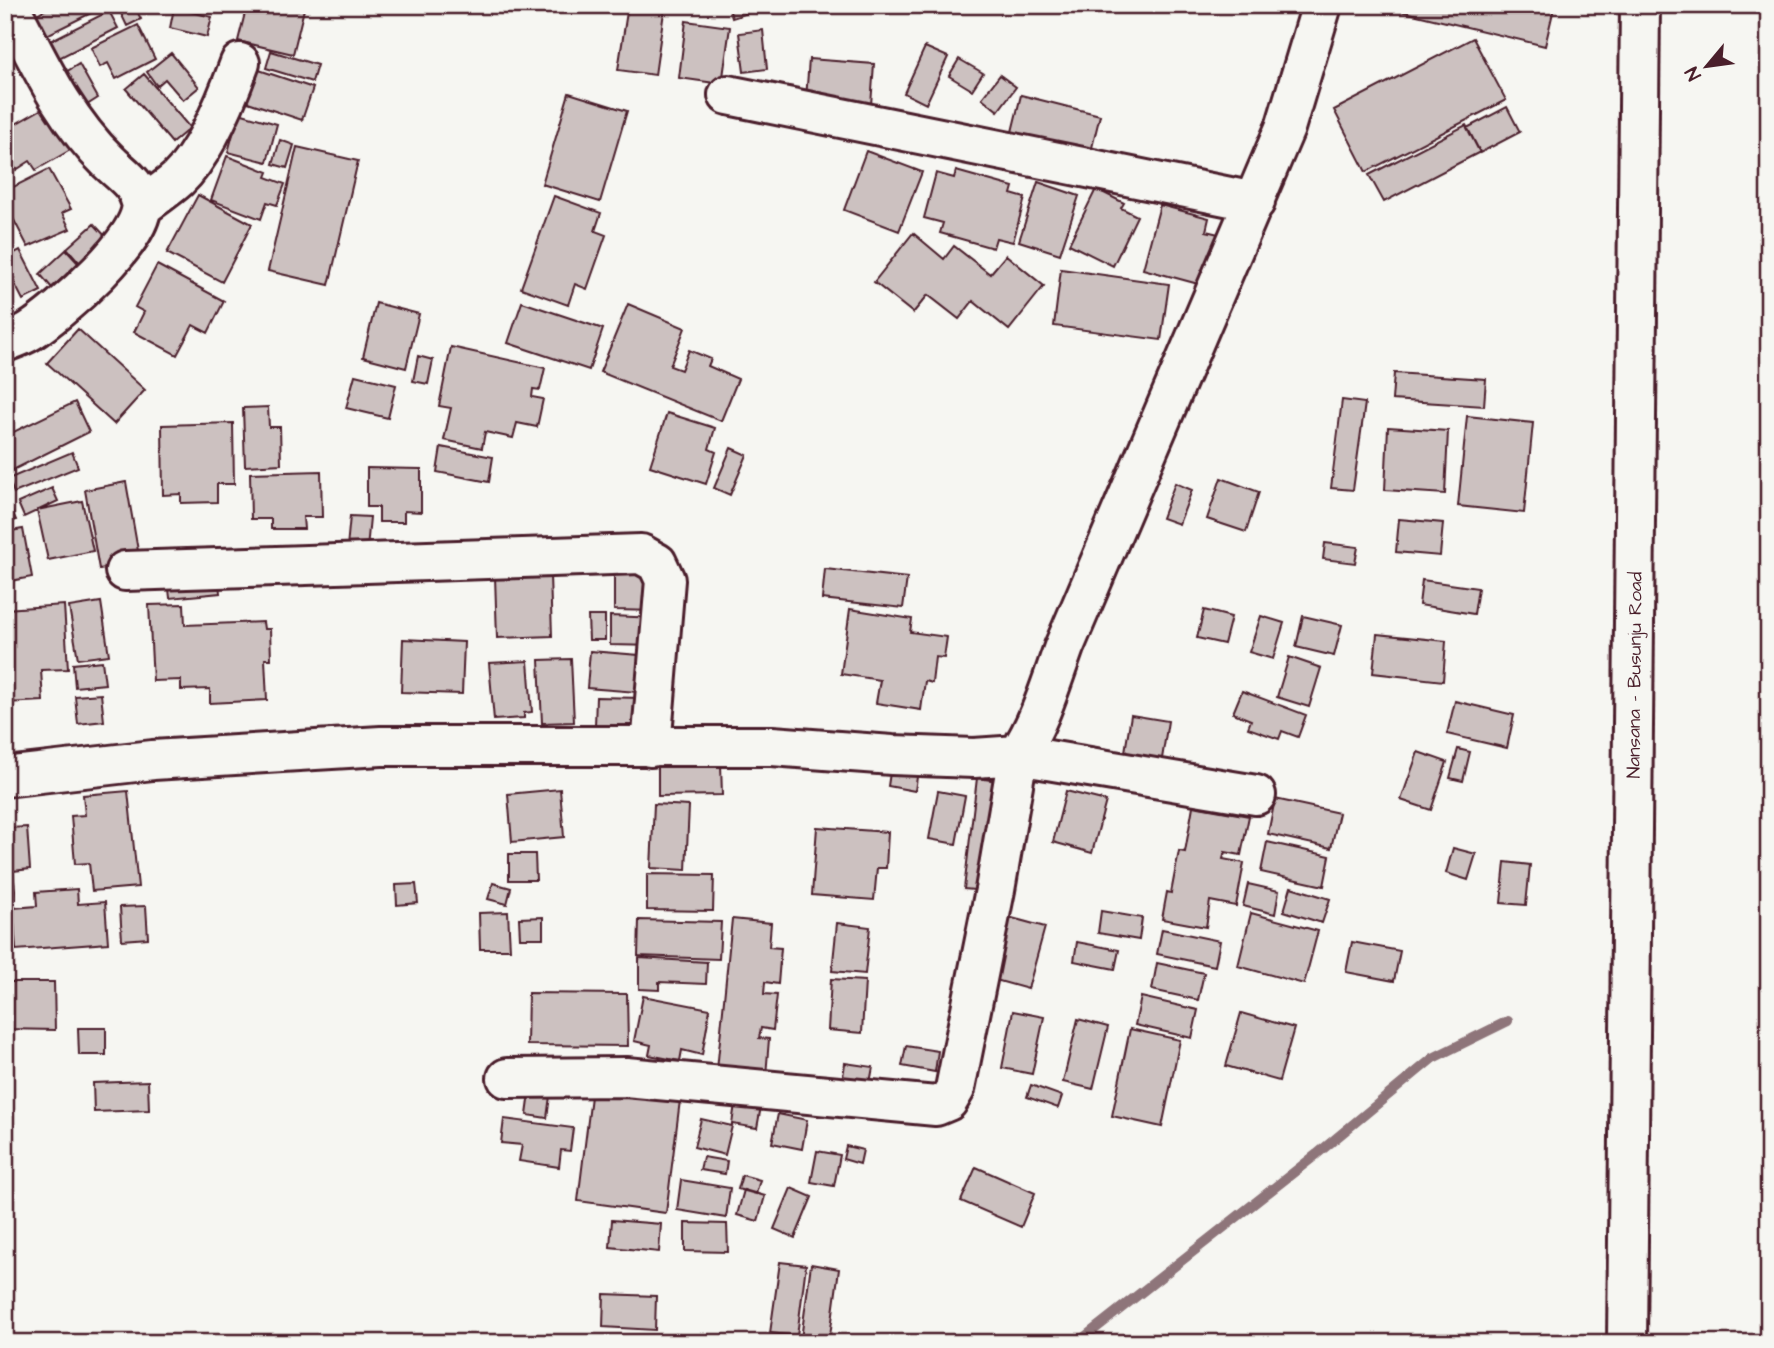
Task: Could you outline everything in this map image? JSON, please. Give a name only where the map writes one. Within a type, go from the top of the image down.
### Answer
[{"type":"street","points":[[5,342],[28,332],[69,302],[121,248],[140,218],[142,206],[137,189],[95,148],[62,107],[9,5]]},
{"type":"street","points":[[507,1078],[626,1077],[936,1106],[948,1101],[955,1089],[995,890],[1018,755],[1041,710],[1069,635],[1285,128],[1322,5]]},
{"type":"street","name":"Nansana - Busunju Road","points":[[1627,1343],[1640,5]]},
{"type":"street","points":[[142,206],[179,178],[198,151],[224,106],[240,64]]},
{"type":"street","points":[[728,95],[1255,202]]},
{"type":"street","points":[[125,571],[641,554],[657,563],[665,580],[651,747]]},
{"type":"street","points":[[5,777],[153,760],[381,746],[772,746],[974,758],[1018,755],[1256,795]]},
{"type":"building","points":[[54,5],[107,5],[37,40],[27,19]]},
{"type":"building","points":[[117,5],[134,5],[141,19],[127,26]]},
{"type":"building","points":[[247,5],[305,5],[293,54],[238,41]]},
{"type":"building","points":[[628,5],[665,5],[655,75],[618,70]]},
{"type":"building","points":[[728,5],[749,5],[751,12],[732,18]]},
{"type":"building","points":[[1393,5],[1543,5],[1554,8],[1545,46],[1392,9]]},
{"type":"building","points":[[174,8],[212,17],[207,37],[170,28]]},
{"type":"building","points":[[109,11],[118,28],[49,63],[40,46]]},
{"type":"building","points":[[686,21],[730,27],[722,84],[679,78]]},
{"type":"building","points":[[138,25],[155,59],[116,79],[108,63],[100,67],[91,48]]},
{"type":"building","points":[[763,30],[767,69],[744,72],[739,33]]},
{"type":"building","points":[[1473,38],[1506,100],[1366,172],[1334,110]]},
{"type":"building","points":[[925,47],[948,57],[926,104],[904,93]]},
{"type":"building","points":[[271,51],[317,65],[312,82],[266,68]]},
{"type":"building","points":[[171,53],[199,87],[183,100],[165,79],[157,86],[147,72]]},
{"type":"building","points":[[809,59],[874,64],[871,105],[806,99]]},
{"type":"building","points":[[959,59],[983,73],[972,90],[949,76]]},
{"type":"building","points":[[79,64],[98,98],[76,112],[56,78]]},
{"type":"building","points":[[250,67],[313,88],[302,120],[239,99]]},
{"type":"building","points":[[144,74],[190,128],[172,143],[126,89]]},
{"type":"building","points":[[1000,75],[1016,87],[998,111],[982,98]]},
{"type":"building","points":[[569,93],[627,111],[600,202],[542,184]]},
{"type":"building","points":[[1021,95],[1100,115],[1089,160],[1010,140]]},
{"type":"building","points":[[47,106],[72,149],[36,170],[30,161],[16,170],[5,151],[5,130]]},
{"type":"building","points":[[5,107],[14,122],[5,127]]},
{"type":"building","points":[[1507,107],[1520,132],[1480,153],[1467,128]]},
{"type":"building","points":[[239,113],[277,124],[267,162],[228,152]]},
{"type":"building","points":[[1466,125],[1480,152],[1384,202],[1369,175]]},
{"type":"building","points":[[280,140],[294,145],[287,168],[273,164]]},
{"type":"building","points":[[297,147],[358,161],[329,285],[268,271]]},
{"type":"building","points":[[866,151],[922,172],[899,231],[844,210]]},
{"type":"building","points":[[227,156],[268,172],[266,177],[285,184],[277,205],[267,202],[261,219],[211,200]]},
{"type":"building","points":[[49,169],[71,209],[62,213],[70,229],[28,247],[5,203],[5,191]]},
{"type":"building","points":[[956,171],[1013,187],[1011,194],[1025,198],[1013,242],[996,238],[993,248],[940,233],[943,223],[924,218],[936,173],[954,178]]},
{"type":"building","points":[[1038,182],[1079,196],[1060,254],[1019,241]]},
{"type":"building","points":[[1096,189],[1124,203],[1121,208],[1137,216],[1113,266],[1069,244]]},
{"type":"building","points":[[198,195],[252,224],[222,282],[167,253]]},
{"type":"building","points":[[554,196],[601,213],[595,231],[606,235],[587,289],[575,284],[568,305],[521,288]]},
{"type":"building","points":[[1160,205],[1209,218],[1206,231],[1227,236],[1213,288],[1143,269]]},
{"type":"building","points":[[94,224],[108,239],[80,263],[67,248]]},
{"type":"building","points":[[913,233],[944,259],[954,246],[990,274],[1006,255],[1044,286],[1009,330],[973,301],[959,319],[928,295],[913,313],[874,282]]},
{"type":"building","points":[[20,250],[41,291],[23,300],[5,265],[5,258]]},
{"type":"building","points":[[66,250],[78,263],[52,288],[40,274]]},
{"type":"building","points":[[157,265],[224,301],[208,333],[193,325],[177,355],[134,332],[144,312],[135,307]]},
{"type":"building","points":[[1061,269],[1169,284],[1161,340],[1054,326]]},
{"type":"building","points":[[522,302],[603,329],[589,370],[508,343]]},
{"type":"building","points":[[376,303],[419,314],[406,368],[363,357]]},
{"type":"building","points":[[628,304],[685,328],[670,366],[681,370],[689,350],[711,359],[708,366],[738,379],[721,421],[600,372]]},
{"type":"building","points":[[78,329],[145,390],[114,424],[47,363]]},
{"type":"building","points":[[451,347],[545,368],[540,390],[533,389],[532,397],[543,399],[537,427],[517,423],[513,438],[485,432],[482,448],[444,440],[451,408],[439,406]]},
{"type":"building","points":[[418,356],[433,360],[428,384],[413,381]]},
{"type":"building","points":[[1394,373],[1486,379],[1484,406],[1392,400]]},
{"type":"building","points":[[355,375],[396,385],[388,418],[346,408]]},
{"type":"building","points":[[1342,400],[1365,403],[1353,490],[1331,488]]},
{"type":"building","points":[[75,402],[89,432],[7,473],[5,436]]},
{"type":"building","points":[[268,407],[269,427],[280,427],[281,464],[245,466],[243,408]]},
{"type":"building","points":[[667,413],[715,428],[709,449],[716,452],[706,484],[650,466]]},
{"type":"building","points":[[1467,416],[1533,423],[1524,513],[1458,506]]},
{"type":"building","points":[[233,423],[234,484],[217,484],[217,502],[181,503],[181,494],[163,495],[162,425]]},
{"type":"building","points":[[1388,427],[1448,431],[1445,494],[1385,490]]},
{"type":"building","points":[[441,447],[493,457],[489,482],[437,472]]},
{"type":"building","points":[[731,448],[747,455],[730,495],[714,488]]},
{"type":"building","points":[[72,452],[78,467],[14,493],[8,479]]},
{"type":"building","points":[[367,468],[421,469],[421,512],[404,511],[404,522],[379,522],[379,507],[367,507]]},
{"type":"building","points":[[321,471],[322,517],[303,517],[304,529],[271,529],[271,519],[251,519],[250,473]]},
{"type":"building","points":[[1221,478],[1259,492],[1246,532],[1207,519]]},
{"type":"building","points":[[126,482],[140,562],[99,569],[85,490]]},
{"type":"building","points":[[1175,483],[1192,490],[1179,524],[1162,518]]},
{"type":"building","points":[[52,488],[58,501],[24,517],[18,503]]},
{"type":"building","points":[[82,501],[93,551],[48,560],[37,510]]},
{"type":"building","points":[[8,503],[16,520],[5,525],[5,504]]},
{"type":"building","points":[[350,516],[370,517],[367,549],[347,547]]},
{"type":"building","points":[[1399,519],[1443,523],[1440,556],[1396,552]]},
{"type":"building","points":[[23,529],[32,577],[5,582],[5,532]]},
{"type":"building","points":[[1325,543],[1358,547],[1355,563],[1323,559]]},
{"type":"building","points":[[614,566],[659,568],[658,611],[614,610]]},
{"type":"building","points":[[825,569],[907,578],[903,608],[822,599]]},
{"type":"building","points":[[218,575],[220,593],[170,598],[168,580]]},
{"type":"building","points":[[550,575],[552,636],[497,638],[495,576]]},
{"type":"building","points":[[1422,580],[1478,588],[1474,614],[1419,605]]},
{"type":"building","points":[[101,602],[109,655],[78,659],[69,607]]},
{"type":"building","points":[[184,604],[185,625],[263,622],[264,629],[270,629],[271,659],[265,659],[267,700],[210,703],[210,689],[181,690],[181,680],[153,681],[149,605]]},
{"type":"building","points":[[64,605],[68,669],[41,670],[43,701],[5,703],[5,609]]},
{"type":"building","points":[[850,609],[912,619],[910,632],[947,637],[944,658],[935,657],[932,683],[925,681],[921,710],[876,703],[880,680],[841,674]]},
{"type":"building","points":[[1204,610],[1231,617],[1224,644],[1197,638]]},
{"type":"building","points":[[588,616],[605,616],[605,640],[589,640]]},
{"type":"building","points":[[610,616],[658,618],[657,646],[610,645]]},
{"type":"building","points":[[1261,616],[1284,623],[1273,659],[1249,652]]},
{"type":"building","points":[[1303,616],[1342,625],[1334,656],[1296,647]]},
{"type":"building","points":[[1377,634],[1446,641],[1443,681],[1373,673]]},
{"type":"building","points":[[403,639],[464,642],[462,694],[401,692]]},
{"type":"building","points":[[590,651],[639,655],[637,692],[587,688]]},
{"type":"building","points":[[1289,657],[1321,668],[1309,707],[1277,697]]},
{"type":"building","points":[[571,659],[574,722],[542,723],[539,660]]},
{"type":"building","points":[[102,661],[105,684],[75,687],[73,664]]},
{"type":"building","points":[[528,661],[532,712],[524,713],[524,718],[494,720],[489,663]]},
{"type":"building","points":[[1242,691],[1306,715],[1298,737],[1282,731],[1279,739],[1248,728],[1251,720],[1233,713]]},
{"type":"building","points":[[101,694],[104,721],[78,724],[75,696]]},
{"type":"building","points":[[596,697],[643,698],[643,728],[595,726]]},
{"type":"building","points":[[1455,701],[1514,715],[1507,748],[1447,734]]},
{"type":"building","points":[[1131,715],[1168,721],[1161,765],[1124,758]]},
{"type":"building","points":[[1458,749],[1470,752],[1463,781],[1450,778]]},
{"type":"building","points":[[1418,752],[1447,762],[1431,810],[1401,800]]},
{"type":"building","points":[[721,764],[722,795],[658,796],[658,765]]},
{"type":"building","points":[[891,766],[918,770],[915,791],[888,786]]},
{"type":"building","points":[[977,778],[998,781],[986,891],[964,889]]},
{"type":"building","points":[[560,789],[564,837],[512,842],[508,794]]},
{"type":"building","points":[[128,791],[138,887],[92,891],[89,863],[75,864],[71,816],[85,815],[83,795]]},
{"type":"building","points":[[938,791],[965,796],[956,844],[929,839]]},
{"type":"building","points":[[1066,791],[1106,801],[1092,853],[1053,842]]},
{"type":"building","points":[[1275,799],[1339,813],[1331,848],[1268,834]]},
{"type":"building","points":[[654,804],[689,806],[686,870],[651,868]]},
{"type":"building","points":[[5,805],[9,828],[27,827],[30,869],[13,871],[16,899],[5,900]]},
{"type":"building","points":[[1193,806],[1249,816],[1241,855],[1225,852],[1223,859],[1244,863],[1236,906],[1210,901],[1206,927],[1162,919],[1167,892],[1171,893],[1179,851],[1185,852]]},
{"type":"building","points":[[817,827],[888,832],[886,868],[877,868],[874,900],[812,895]]},
{"type":"building","points":[[1267,842],[1330,856],[1324,886],[1261,872]]},
{"type":"building","points":[[1453,848],[1476,854],[1468,880],[1446,873]]},
{"type":"building","points":[[509,854],[535,854],[536,880],[509,880]]},
{"type":"building","points":[[1505,862],[1530,865],[1526,905],[1501,903]]},
{"type":"building","points":[[647,874],[714,875],[713,911],[647,910]]},
{"type":"building","points":[[493,883],[511,888],[507,904],[488,899]]},
{"type":"building","points":[[416,884],[418,903],[397,905],[396,885]]},
{"type":"building","points":[[1248,884],[1279,891],[1275,914],[1243,906]]},
{"type":"building","points":[[1291,887],[1330,899],[1322,923],[1284,911]]},
{"type":"building","points":[[77,889],[78,904],[105,902],[108,943],[16,950],[13,908],[37,906],[36,892]]},
{"type":"building","points":[[146,906],[148,938],[122,940],[120,907]]},
{"type":"building","points":[[1101,911],[1142,918],[1139,940],[1098,933]]},
{"type":"building","points":[[508,912],[510,949],[480,949],[479,913]]},
{"type":"building","points":[[1251,913],[1318,931],[1304,984],[1238,966]]},
{"type":"building","points":[[1001,915],[1045,927],[1028,989],[985,977]]},
{"type":"building","points":[[543,917],[543,938],[520,938],[519,918]]},
{"type":"building","points":[[732,919],[771,923],[769,947],[781,948],[778,984],[765,982],[764,994],[777,995],[773,1030],[761,1028],[759,1038],[769,1039],[766,1076],[717,1070]]},
{"type":"building","points":[[639,920],[721,922],[719,959],[638,956]]},
{"type":"building","points":[[837,923],[870,927],[865,974],[832,971]]},
{"type":"building","points":[[1162,929],[1220,941],[1215,966],[1157,954]]},
{"type":"building","points":[[1077,942],[1119,950],[1115,969],[1074,961]]},
{"type":"building","points":[[1352,942],[1400,951],[1394,981],[1346,972]]},
{"type":"building","points":[[639,958],[707,962],[706,984],[659,982],[659,990],[639,989]]},
{"type":"building","points":[[1157,963],[1204,973],[1198,1000],[1152,990]]},
{"type":"building","points":[[831,979],[865,981],[862,1033],[828,1030]]},
{"type":"building","points":[[5,982],[54,982],[55,1030],[5,1029]]},
{"type":"building","points":[[528,993],[627,994],[628,1046],[527,1045]]},
{"type":"building","points":[[643,996],[710,1009],[702,1055],[682,1050],[680,1061],[649,1055],[651,1045],[634,1041]]},
{"type":"building","points":[[1141,997],[1198,1010],[1192,1038],[1135,1025]]},
{"type":"building","points":[[1013,1011],[1044,1017],[1032,1074],[1002,1068]]},
{"type":"building","points":[[1241,1013],[1294,1028],[1279,1081],[1226,1066]]},
{"type":"building","points":[[1078,1019],[1108,1027],[1093,1089],[1063,1082]]},
{"type":"building","points":[[78,1028],[106,1028],[106,1055],[79,1055]]},
{"type":"building","points":[[1130,1029],[1180,1040],[1162,1127],[1112,1116]]},
{"type":"building","points":[[906,1046],[938,1051],[935,1072],[902,1066]]},
{"type":"building","points":[[845,1063],[873,1067],[869,1088],[842,1084]]},
{"type":"building","points":[[148,1081],[149,1110],[94,1112],[93,1083]]},
{"type":"building","points":[[1031,1085],[1062,1096],[1058,1108],[1027,1097]]},
{"type":"building","points":[[531,1086],[551,1089],[547,1118],[527,1115]]},
{"type":"building","points":[[592,1088],[680,1100],[666,1213],[578,1201]]},
{"type":"building","points":[[736,1097],[762,1101],[757,1128],[732,1124]]},
{"type":"building","points":[[778,1114],[807,1120],[802,1149],[772,1143]]},
{"type":"building","points":[[504,1119],[573,1128],[570,1151],[561,1150],[559,1167],[519,1161],[522,1145],[501,1143]]},
{"type":"building","points":[[701,1119],[732,1126],[725,1155],[694,1147]]},
{"type":"building","points":[[846,1146],[863,1150],[860,1164],[843,1159]]},
{"type":"building","points":[[817,1151],[840,1155],[834,1186],[811,1182]]},
{"type":"building","points":[[703,1157],[727,1161],[725,1174],[700,1170]]},
{"type":"building","points":[[976,1167],[1035,1193],[1021,1227],[961,1201]]},
{"type":"building","points":[[742,1175],[760,1180],[756,1194],[738,1189]]},
{"type":"building","points":[[681,1180],[730,1188],[726,1218],[677,1210]]},
{"type":"building","points":[[791,1188],[812,1197],[795,1238],[774,1229]]},
{"type":"building","points":[[744,1190],[765,1196],[758,1221],[737,1215]]},
{"type":"building","points":[[612,1220],[661,1224],[659,1252],[610,1247]]},
{"type":"building","points":[[685,1223],[727,1224],[728,1252],[685,1251]]},
{"type":"building","points":[[780,1262],[806,1265],[797,1336],[770,1333]]},
{"type":"building","points":[[811,1264],[839,1269],[829,1343],[801,1339]]},
{"type":"building","points":[[604,1294],[656,1296],[655,1330],[603,1327]]},
{"type":"building","points":[[676,1334],[707,1343],[674,1343]]},
{"type":"waterway","points":[[1077,1343],[1317,1154],[1433,1058],[1508,1021]]}]
